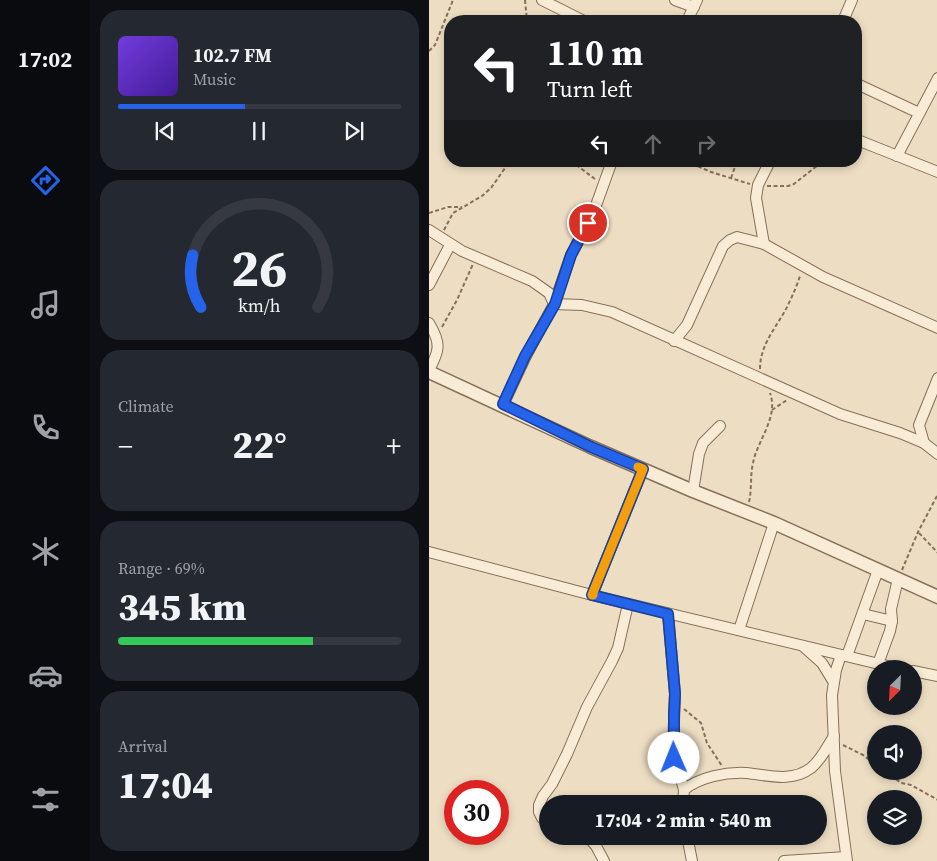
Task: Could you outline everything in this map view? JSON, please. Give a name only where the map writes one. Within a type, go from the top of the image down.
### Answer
[{"type":"street","points":[[541,0],[571,15]]},
{"type":"street","points":[[675,0],[696,4]]},
{"type":"street","points":[[846,15],[852,0]]},
{"type":"street","points":[[897,156],[937,78]]},
{"type":"street","points":[[862,86],[919,113]]},
{"type":"street","points":[[862,142],[937,172]]},
{"type":"street","points":[[503,404],[537,334],[555,304],[571,255],[594,211],[610,167]]},
{"type":"street","points":[[764,244],[756,198],[758,185],[767,167]]},
{"type":"street","points":[[429,230],[450,245],[475,258],[532,281],[549,293],[555,304]]},
{"type":"street","points":[[674,341],[687,325],[723,246],[730,240],[737,238],[764,244],[804,266],[937,328]]},
{"type":"street","points":[[429,286],[450,245]]},
{"type":"street","points":[[555,304],[582,306],[612,312],[855,420],[900,433],[924,443],[937,454]]},
{"type":"street","points":[[429,323],[439,345],[438,353],[429,371],[503,404],[591,447],[693,491],[774,523],[937,596]]},
{"type":"street","points":[[924,443],[919,425],[937,378]]},
{"type":"street","points":[[900,433],[908,432],[919,425]]},
{"type":"street","points":[[693,491],[699,454],[703,444],[720,426]]},
{"type":"street","points":[[592,595],[643,469]]},
{"type":"street","points":[[739,630],[774,523]]},
{"type":"street","points":[[429,552],[668,614],[867,661]]},
{"type":"street","points":[[784,861],[847,859],[835,771],[833,682],[863,614],[878,570]]},
{"type":"street","points":[[879,660],[892,621],[891,609],[898,579]]},
{"type":"street","points":[[544,795],[552,784],[587,707],[612,662],[618,648],[628,604]]},
{"type":"street","points":[[668,614],[675,694],[673,750],[684,795]]},
{"type":"street","points":[[863,614],[892,621]]},
{"type":"street","points":[[804,646],[821,663],[833,682]]},
{"type":"street","points":[[922,674],[937,676]]},
{"type":"street","points":[[684,790],[713,776],[726,774],[746,773],[771,778],[804,772],[817,763],[834,739]]},
{"type":"street","points":[[595,845],[604,861]]},
{"type":"street","points":[[688,845],[691,861]]},
{"type":"path","points":[[447,15],[453,0]]},
{"type":"path","points":[[525,0],[526,15]]},
{"type":"path","points":[[429,51],[435,45],[444,22]]},
{"type":"path","points":[[441,239],[453,213],[482,196],[491,188],[506,167]]},
{"type":"path","points":[[579,167],[603,185]]},
{"type":"path","points":[[701,167],[731,179],[758,185],[788,186],[794,184],[815,167]]},
{"type":"path","points":[[731,179],[735,167]]},
{"type":"path","points":[[429,213],[448,207],[462,207]]},
{"type":"path","points":[[437,337],[457,300],[475,258]]},
{"type":"path","points":[[747,512],[756,451],[772,410],[773,401],[762,378],[760,367],[763,350],[769,335],[788,305],[804,266]]},
{"type":"path","points":[[772,410],[781,405],[794,393]]},
{"type":"path","points":[[898,579],[937,494]]},
{"type":"path","points":[[918,532],[937,554]]},
{"type":"path","points":[[675,694],[683,708],[701,723],[707,743],[726,774]]},
{"type":"path","points":[[834,739],[867,758]]},
{"type":"path","points":[[897,780],[901,783],[911,785],[937,800]]},
{"type":"slow traffic","points":[[593,595],[643,469],[638,467]]},
{"type":"route","points":[[588,223],[571,255],[555,304],[525,356],[503,404],[591,447],[643,469],[592,595],[668,614],[675,694],[674,758]]}]
